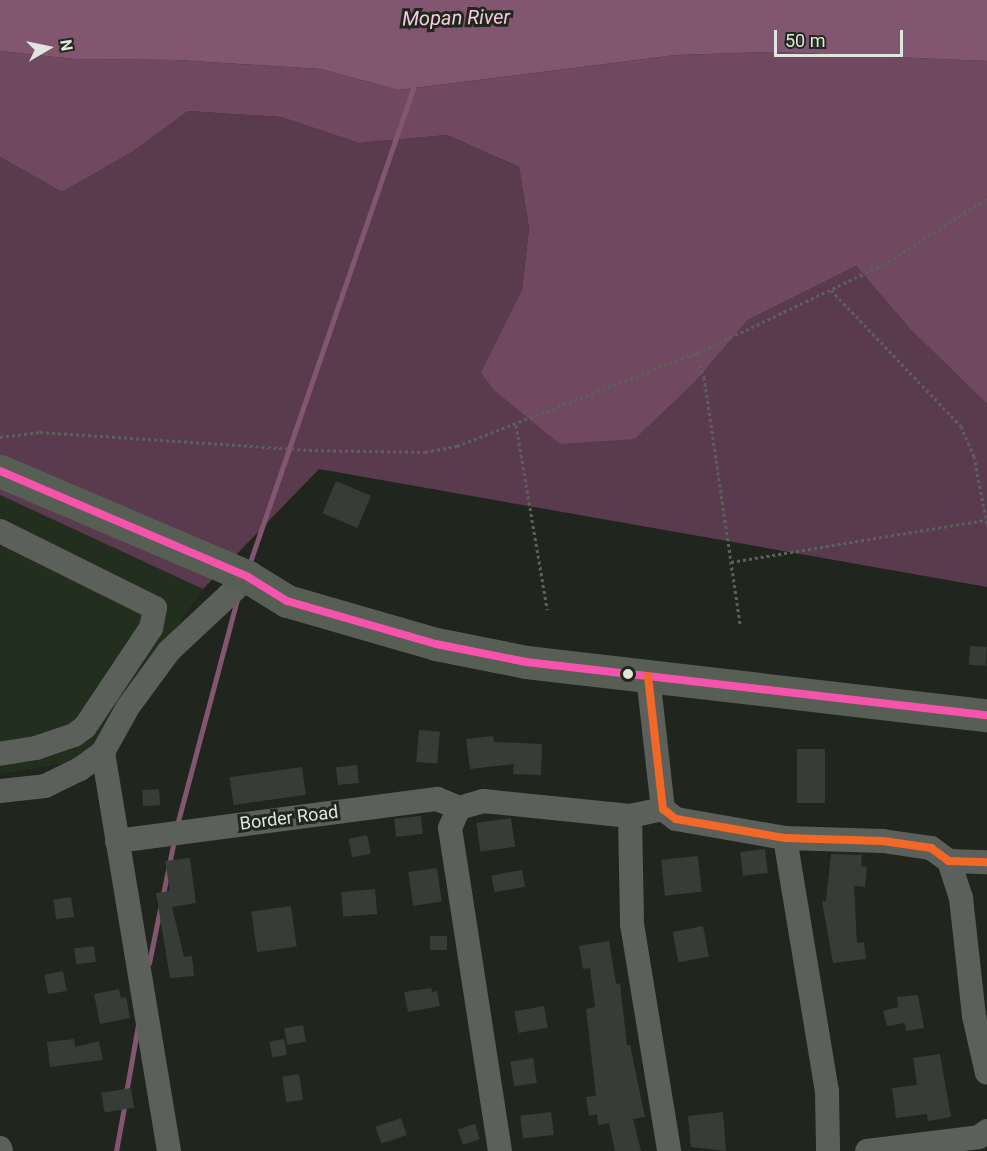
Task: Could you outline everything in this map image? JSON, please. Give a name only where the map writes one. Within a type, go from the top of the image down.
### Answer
[{"type":"highway","points":[[0,471],[248,577],[287,601],[436,644],[526,662],[987,715]]},
{"type":"street","points":[[0,531],[155,608],[152,628],[85,727],[46,745],[0,754]]},
{"type":"street","points":[[0,791],[45,786],[80,769],[103,752],[128,707],[169,651],[248,577]]},
{"type":"street","points":[[648,676],[663,809],[676,819],[785,838],[922,846],[931,848],[949,861],[987,862]]},
{"type":"street","points":[[103,752],[169,1151]]},
{"type":"street","name":"Border Road","points":[[117,841],[436,799],[459,808]]},
{"type":"street","points":[[500,1151],[450,828],[459,808],[483,801],[630,816],[663,809]]},
{"type":"street","points":[[630,816],[632,924],[669,1151]]},
{"type":"street","points":[[785,838],[827,1091],[829,1151]]},
{"type":"street","points":[[949,861],[961,898],[974,1016],[987,1073]]},
{"type":"street","points":[[867,1151],[980,1137],[987,1131]]},
{"type":"path","points":[[0,437],[40,432],[309,450],[425,452],[457,446],[516,425],[696,353],[831,290],[888,262],[987,198]]},
{"type":"path","points":[[731,562],[987,523],[974,456],[961,426],[831,290]]},
{"type":"path","points":[[696,353],[705,377],[740,625]]},
{"type":"path","points":[[516,425],[547,609]]},
{"type":"shaded area","points":[[0,51],[74,59],[177,60],[321,69],[398,90],[676,55],[774,52],[987,61],[987,404],[910,329],[856,266],[748,320],[694,383],[635,439],[560,444],[495,391],[481,373],[522,290],[529,228],[519,167],[447,135],[359,143],[281,117],[188,111],[132,152],[62,192],[0,157]]},
{"type":"shaded area","points":[[188,111],[281,117],[359,143],[447,135],[519,167],[529,228],[522,290],[482,373],[635,439],[694,383],[748,320],[856,266],[910,329],[987,404],[987,587],[319,469],[203,589],[0,495],[0,157],[62,192],[132,152]]},
{"type":"shaded area","points":[[0,495],[203,589],[83,760],[0,774]]},
{"type":"water","name":"Mopan River","points":[[0,0],[987,0],[987,61],[774,52],[676,55],[398,90],[321,69],[177,60],[74,59],[0,51]]},
{"type":"building","points":[[336,481],[371,496],[357,528],[322,513]]},
{"type":"building","points":[[970,646],[987,647],[986,666],[969,665]]},
{"type":"building","points":[[419,730],[440,732],[437,764],[416,762]]},
{"type":"building","points":[[493,736],[494,742],[542,744],[541,775],[513,774],[514,764],[470,769],[466,739]]},
{"type":"building","points":[[797,749],[825,749],[825,803],[797,803]]},
{"type":"building","points":[[357,765],[359,783],[338,785],[336,767]]},
{"type":"building","points":[[302,767],[306,795],[234,805],[230,777]]},
{"type":"building","points":[[159,789],[160,805],[143,806],[142,790]]},
{"type":"building","points":[[421,816],[423,834],[396,837],[394,819]]},
{"type":"building","points":[[511,818],[515,847],[480,852],[476,823]]},
{"type":"building","points":[[367,835],[371,854],[352,858],[348,839]]},
{"type":"building","points":[[765,849],[768,873],[743,876],[740,852]]},
{"type":"building","points":[[831,854],[862,855],[861,866],[867,867],[865,887],[854,886],[857,943],[864,942],[866,959],[833,963],[822,901],[826,901]]},
{"type":"building","points":[[698,856],[702,892],[665,896],[661,860]]},
{"type":"building","points":[[190,858],[196,903],[172,907],[184,957],[192,956],[194,976],[170,978],[156,893],[170,891],[165,861]]},
{"type":"building","points":[[437,868],[442,902],[413,906],[408,872]]},
{"type":"building","points":[[522,870],[525,887],[494,892],[491,875]]},
{"type":"building","points":[[375,889],[377,914],[343,917],[341,892]]},
{"type":"building","points":[[71,897],[74,917],[56,920],[53,900]]},
{"type":"building","points":[[291,906],[297,947],[257,952],[251,912]]},
{"type":"building","points":[[703,926],[709,956],[678,962],[673,932]]},
{"type":"building","points":[[430,936],[447,936],[447,950],[430,950]]},
{"type":"building","points":[[609,941],[616,984],[620,983],[627,1045],[630,1045],[645,1117],[633,1119],[641,1151],[615,1151],[609,1123],[598,1125],[597,1114],[589,1116],[586,1097],[596,1096],[586,1009],[595,1007],[590,968],[583,969],[579,946]]},
{"type":"building","points":[[94,946],[96,962],[76,964],[74,948]]},
{"type":"building","points":[[63,971],[67,991],[48,994],[44,975]]},
{"type":"building","points":[[431,988],[432,992],[437,991],[440,1006],[408,1012],[404,992]]},
{"type":"building","points":[[119,989],[121,998],[126,997],[130,1018],[100,1024],[94,994]]},
{"type":"building","points":[[918,995],[924,1028],[906,1031],[905,1023],[887,1026],[883,1011],[898,1007],[897,997]]},
{"type":"building","points":[[544,1006],[548,1028],[518,1033],[514,1011]]},
{"type":"building","points":[[303,1025],[306,1042],[287,1045],[284,1028]]},
{"type":"building","points":[[74,1039],[75,1047],[99,1041],[103,1060],[50,1067],[47,1042]]},
{"type":"building","points":[[284,1039],[287,1055],[272,1058],[269,1042]]},
{"type":"building","points":[[940,1054],[951,1117],[928,1121],[927,1114],[896,1118],[892,1088],[917,1085],[913,1058]]},
{"type":"building","points":[[533,1058],[537,1083],[514,1086],[510,1062]]},
{"type":"building","points":[[299,1074],[303,1100],[286,1102],[282,1077]]},
{"type":"building","points":[[131,1088],[134,1108],[104,1112],[101,1093]]},
{"type":"building","points":[[551,1112],[554,1135],[523,1139],[520,1116]]},
{"type":"building","points":[[723,1112],[726,1151],[691,1147],[688,1116]]},
{"type":"building","points":[[401,1118],[407,1135],[381,1144],[375,1127]]},
{"type":"building","points":[[475,1124],[480,1139],[463,1145],[458,1130]]},
{"type":"waterway","points":[[249,565],[415,83]]},
{"type":"waterway","points":[[177,825],[237,599]]},
{"type":"waterway","points":[[149,963],[174,840]]},
{"type":"waterway","points":[[126,1093],[138,1025]]},
{"type":"waterway","points":[[116,1151],[125,1102]]},
{"type":"transit line","points":[[0,471],[248,577],[287,601],[436,644],[526,662],[987,715]]},
{"type":"transit line","points":[[648,676],[663,809],[676,819],[785,838],[883,841],[931,848],[949,861],[987,862]]}]
